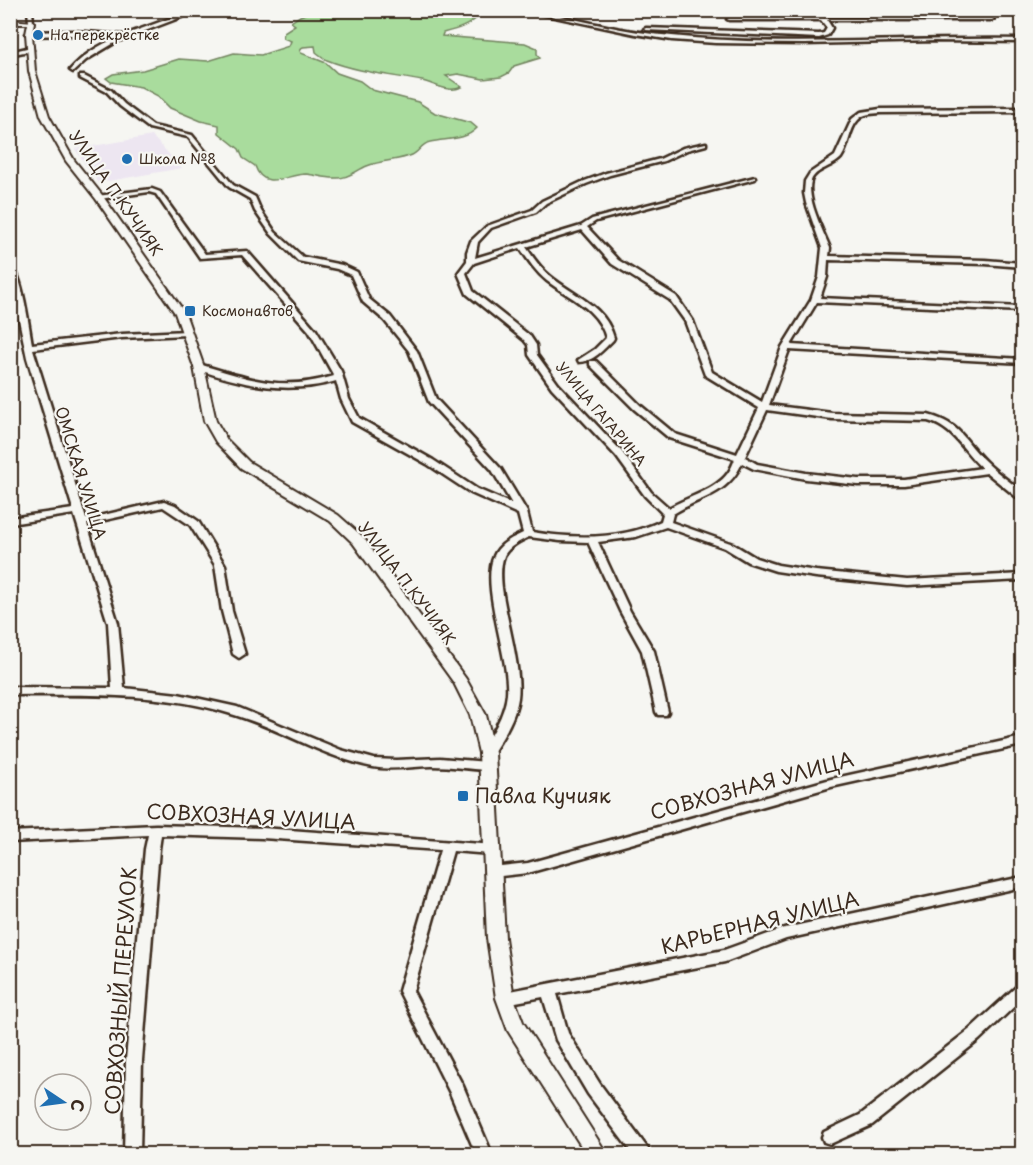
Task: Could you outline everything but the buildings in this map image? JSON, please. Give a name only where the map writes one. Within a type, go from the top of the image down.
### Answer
[{"type":"street","points":[[73,70],[86,57],[103,46],[177,21],[198,10]]},
{"type":"street","points":[[524,10],[674,38],[788,43],[1023,40]]},
{"type":"street","points":[[616,29],[823,36],[830,28],[825,21],[807,10]]},
{"type":"street","points":[[729,19],[825,21],[992,19]]},
{"type":"street","points":[[10,22],[30,22],[73,33],[127,38]]},
{"type":"street","name":"УЛИЦА П.КУЧИЯК","points":[[30,22],[32,70],[45,116],[70,161],[99,197],[180,313],[199,367],[210,421],[222,442],[245,465],[334,518],[358,540],[461,682],[478,715],[487,753],[496,938],[505,998],[515,1025],[597,1155]]},
{"type":"street","points":[[10,54],[31,49]]},
{"type":"street","points":[[82,77],[110,91],[122,105],[151,128],[190,136],[231,186],[253,198],[258,211],[273,233],[301,260],[339,267],[354,274],[366,300],[387,318],[413,351],[432,400],[496,469],[522,512],[528,534]]},
{"type":"street","points":[[487,753],[508,711],[514,691],[507,639],[495,586],[496,564],[499,555],[514,540],[528,534],[551,539],[592,539],[653,531],[685,502],[718,488],[732,475],[764,407],[786,346],[815,300],[823,276],[826,248],[809,203],[808,180],[812,174],[838,157],[851,124],[863,113],[933,109],[1023,110]]},
{"type":"street","points":[[704,144],[685,148],[662,160],[608,174],[584,183],[544,202],[534,211],[489,227],[475,241],[471,261],[583,227],[608,215],[678,199],[753,178]]},
{"type":"street","points":[[99,197],[150,190],[158,193],[203,256],[244,253],[312,330],[339,377],[345,399],[355,420],[430,462],[474,491],[522,512]]},
{"type":"street","points":[[583,227],[615,262],[673,298],[689,321],[708,373],[764,407],[832,416],[943,420],[989,470],[1006,481],[1023,497]]},
{"type":"street","points":[[521,245],[547,278],[583,302],[608,326],[610,338],[598,351],[582,360]]},
{"type":"street","points":[[826,258],[1023,265]]},
{"type":"street","name":"УЛИЦА ГАГАРИНА","points":[[471,261],[462,273],[470,292],[527,338],[532,345],[533,355],[555,386],[619,454],[667,518],[729,546],[752,560],[776,568],[806,573],[907,583],[1023,577]]},
{"type":"street","name":"ОМСКАЯ УЛИЦА","points":[[10,265],[16,280],[31,358],[113,623],[118,690]]},
{"type":"street","points":[[815,300],[1023,309]]},
{"type":"street","points":[[30,347],[122,336],[187,333]]},
{"type":"street","points":[[786,346],[1023,361]]},
{"type":"street","points":[[593,363],[672,436],[740,458],[754,466],[806,476],[858,482],[904,482],[989,470]]},
{"type":"street","points":[[199,367],[256,386],[283,387],[322,384],[339,377]]},
{"type":"street","points":[[81,523],[164,504],[194,523],[220,565],[227,611],[239,654]]},
{"type":"street","points":[[10,521],[77,511]]},
{"type":"street","points":[[592,539],[625,611],[648,651],[662,712]]},
{"type":"street","points":[[10,691],[118,690],[194,701],[234,710],[310,743],[346,756],[376,763],[393,765],[434,762],[487,766]]},
{"type":"street","name":"СОВХОЗНАЯ УЛИЦА","points":[[492,872],[528,868],[831,783],[1023,741]]},
{"type":"street","name":"СОВХОЗНАЯ УЛИЦА","points":[[10,837],[156,830],[262,833],[490,849]]},
{"type":"street","name":"СОВХОЗНЫЙ ПЕРЕУЛОК","points":[[132,1155],[134,1060],[152,849],[156,830]]},
{"type":"street","points":[[448,846],[417,945],[406,991],[457,1091],[484,1155]]},
{"type":"street","name":"КАРЬЕРНАЯ УЛИЦА","points":[[505,998],[724,956],[784,934],[1023,882]]},
{"type":"street","points":[[548,989],[561,1035],[594,1089],[642,1155]]},
{"type":"street","points":[[830,1137],[866,1120],[974,1035],[1023,990]]},
{"type":"shaded area","name":"Школа №8","points":[[152,136],[182,168],[98,183],[75,149]]},
{"type":"green space","points":[[315,10],[473,12],[480,15],[467,24],[443,33],[442,36],[525,43],[537,48],[540,58],[514,66],[509,73],[501,77],[483,79],[458,74],[446,76],[462,87],[452,89],[350,68],[326,59],[316,52],[315,46],[303,47],[301,53],[326,63],[337,73],[360,81],[372,90],[418,102],[435,113],[471,123],[477,128],[461,137],[427,143],[407,157],[373,164],[342,178],[306,174],[277,180],[264,178],[255,166],[243,158],[239,149],[219,133],[219,125],[201,121],[170,108],[158,96],[141,87],[111,82],[106,78],[113,74],[143,70],[179,59],[208,61],[234,53],[261,55],[289,46],[291,41],[283,38],[284,32],[295,25],[291,22]]},
{"type":"place","name":"На перекрёстке","points":[[38,35]]},
{"type":"place","name":"Школа №8","points":[[127,159]]},
{"type":"place","name":"Космонавтов","points":[[190,311]]},
{"type":"place","name":"Павла Кучияк","points":[[463,796]]}]
